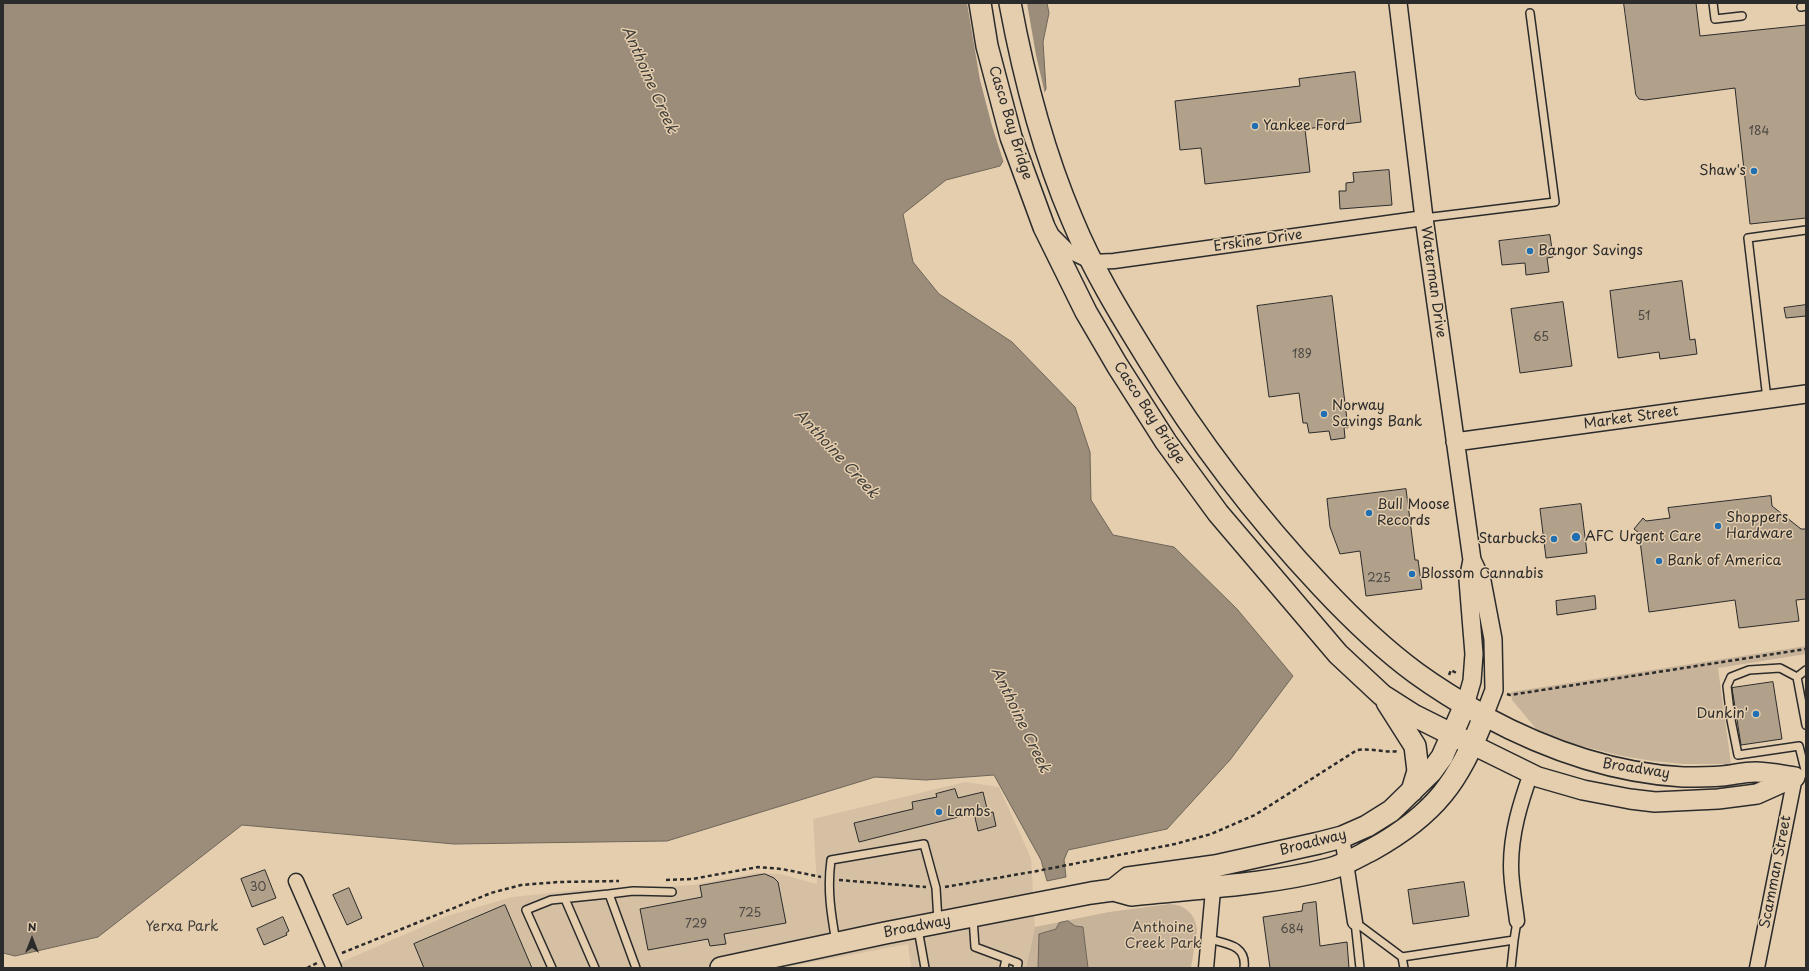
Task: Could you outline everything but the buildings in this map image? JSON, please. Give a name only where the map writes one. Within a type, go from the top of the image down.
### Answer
[{"type":"main road","name":"Casco Bay Bridge","points":[[980,3],[987,46],[1011,137],[1044,227],[1086,312],[1117,365],[1162,435],[1218,513],[1318,634],[1382,695],[1416,716],[1452,735]]},
{"type":"main road","name":"Casco Bay Bridge","points":[[1010,3],[1021,63],[1038,127],[1071,218],[1120,315],[1160,380],[1225,472],[1266,524],[1303,567],[1342,608],[1382,646],[1415,673],[1465,705]]},
{"type":"main road","points":[[1382,695],[1415,746],[1418,771],[1412,791]]},
{"type":"main road","name":"Broadway","points":[[1465,705],[1543,745],[1610,766],[1652,774],[1683,776],[1720,776],[1755,772],[1802,775]]},
{"type":"main road","name":"Waterman Drive","points":[[1452,735],[1465,705]]},
{"type":"main road","name":"Waterman Drive","points":[[1473,745],[1484,716]]},
{"type":"main road","name":"Broadway","points":[[721,968],[836,943],[1113,890],[1131,895],[1214,876],[1342,837],[1367,826],[1391,811],[1412,791],[1440,760],[1452,735],[1531,773],[1561,785],[1630,799],[1655,802],[1718,799],[1757,794],[1802,775]]},
{"type":"main road","name":"Broadway","points":[[1214,876],[1286,878],[1330,869],[1346,863],[1379,845],[1418,819],[1440,796],[1456,776],[1473,745]]},
{"type":"street","name":"Waterman Drive","points":[[1398,3],[1424,218],[1472,560],[1482,581],[1493,639],[1494,690],[1484,716]]},
{"type":"street","name":"Erskine Drive","points":[[1092,262],[1121,260],[1424,218]]},
{"type":"street","points":[[1044,227],[1067,250],[1092,262]]},
{"type":"street","name":"Market Street","points":[[1455,442],[1806,394]]},
{"type":"street","name":"Waterman Drive","points":[[1465,705],[1472,681],[1474,654],[1468,580],[1472,560]]},
{"type":"street","points":[[1517,921],[1511,867],[1512,842],[1514,823],[1531,773]]},
{"type":"street","name":"Scamman Street","points":[[1757,968],[1802,775]]},
{"type":"street","points":[[1342,837],[1355,922]]},
{"type":"street","points":[[1206,968],[1214,876]]},
{"type":"street","points":[[296,881],[334,968]]},
{"type":"lane","points":[[1713,3],[1715,19],[1742,16]]},
{"type":"lane","points":[[1424,218],[1555,202],[1530,13]]},
{"type":"lane","points":[[1767,400],[1748,238],[1806,230]]},
{"type":"lane","points":[[1740,774],[1727,686],[1731,677],[1749,670],[1780,668],[1797,677]]},
{"type":"lane","points":[[1797,677],[1806,670]]},
{"type":"lane","points":[[1797,677],[1806,725]]},
{"type":"lane","points":[[1738,755],[1799,746],[1802,775]]},
{"type":"lane","points":[[836,943],[829,901],[831,860],[924,844],[936,888],[938,923]]},
{"type":"lane","points":[[552,968],[526,910],[551,900],[633,891],[672,892]]},
{"type":"lane","points":[[609,894],[636,968]]},
{"type":"lane","points":[[565,899],[595,968]]},
{"type":"lane","points":[[973,916],[975,947],[1018,963],[1017,968]]},
{"type":"lane","points":[[1511,968],[1517,921]]},
{"type":"lane","points":[[1355,922],[1402,957],[1404,968]]},
{"type":"lane","points":[[1355,922],[1360,968]]},
{"type":"lane","points":[[917,927],[925,968]]},
{"type":"lane","points":[[1209,940],[1230,945],[1240,950],[1245,960],[1244,968]]},
{"type":"lane","points":[[1402,957],[1514,940]]},
{"type":"lane","points":[[1004,968],[1006,959]]},
{"type":"path","points":[[1508,695],[1806,649]]},
{"type":"path","points":[[942,888],[1175,844],[1211,834],[1255,815],[1357,750],[1367,749],[1390,752],[1401,751]]},
{"type":"path","points":[[843,880],[926,887]]},
{"type":"shaded area","points":[[965,782],[999,787],[1031,858],[1035,927],[1026,968],[911,968],[908,944],[782,968],[332,968],[346,960],[447,916],[512,897],[580,890],[693,885],[756,873],[780,874],[817,884],[813,819]]},
{"type":"green space","points":[[1806,646],[1806,654],[1718,668],[1731,764],[1684,764],[1653,761],[1622,756],[1566,742],[1538,731],[1512,700],[1511,692]]},
{"type":"green space","name":"Anthoine Creek Park","points":[[1170,904],[1181,906],[1189,911],[1196,924],[1197,930],[1191,968],[1026,968],[1035,927],[1109,912]]},
{"type":"water","name":"Anthoine Creek","points":[[3,3],[1047,3],[1049,13],[1043,42],[1046,89],[1000,166],[946,180],[903,214],[913,262],[939,294],[1012,342],[1075,407],[1090,452],[1091,500],[1113,535],[1174,547],[1237,609],[1293,676],[1230,760],[1167,829],[1068,850],[1064,860],[1066,877],[1047,881],[1041,860],[994,775],[926,780],[875,777],[667,841],[454,844],[242,825],[98,937],[15,956],[3,953]]},
{"type":"water","points":[[1068,921],[1075,926],[1083,927],[1088,968],[1038,968],[1039,934],[1056,929],[1059,923]]},
{"type":"pier","points":[[967,3],[1027,3],[1036,55],[1045,94],[1004,163],[992,126],[980,80]]},
{"type":"place","name":"Yankee Ford","points":[[1255,126]]},
{"type":"place","name":"Shaw's","points":[[1754,171]]},
{"type":"place","name":"Bangor Savings","points":[[1530,251]]},
{"type":"place","name":"Norway Savings Bank","points":[[1324,414]]},
{"type":"place","name":"Bull Moose Records","points":[[1369,513]]},
{"type":"place","name":"Shoppers Hardware","points":[[1718,526]]},
{"type":"place","name":"AFC Urgent Care","points":[[1576,537]]},
{"type":"place","name":"Starbucks","points":[[1554,539]]},
{"type":"place","name":"Bank of America","points":[[1659,561]]},
{"type":"place","name":"Blossom Cannabis","points":[[1412,574]]},
{"type":"place","name":"Dunkin'","points":[[1756,714]]},
{"type":"place","name":"Lambs","points":[[939,812]]},
{"type":"park label","name":"Yerxa Park","points":[[182,927]]}]
